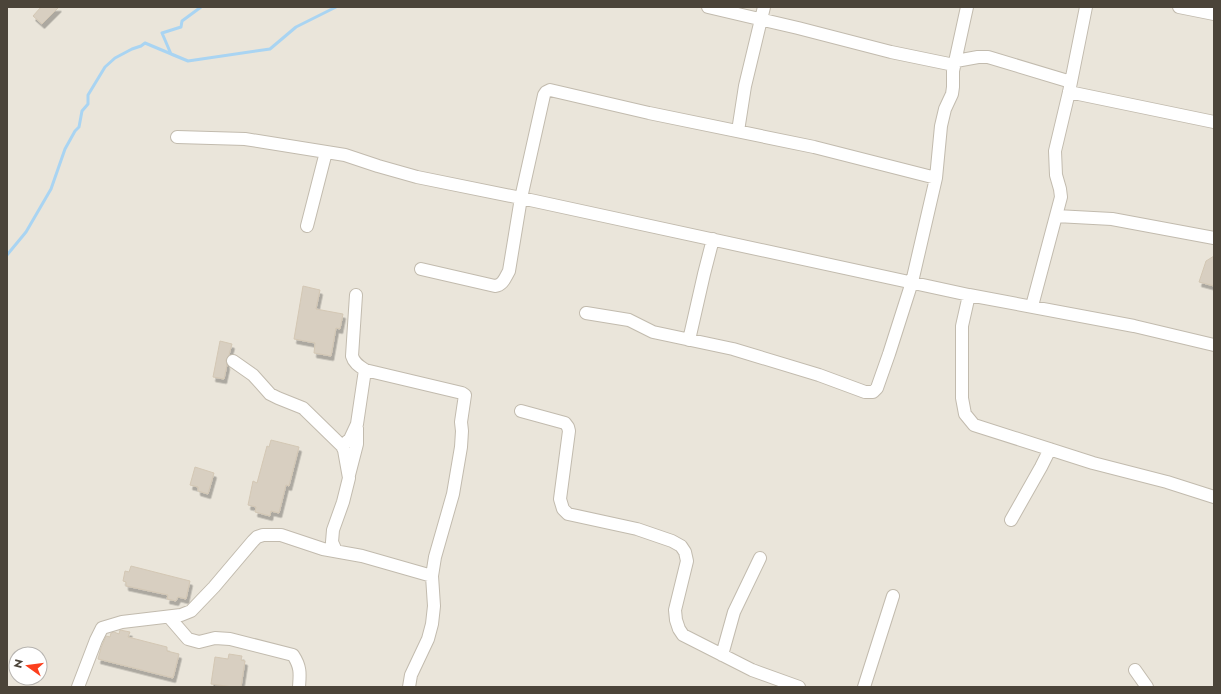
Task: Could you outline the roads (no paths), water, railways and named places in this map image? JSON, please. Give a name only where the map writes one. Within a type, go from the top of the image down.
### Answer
[{"type":"street","points":[[708,7],[891,52],[955,63],[978,56],[988,57],[1070,87],[1214,122]]},
{"type":"street","points":[[738,131],[745,86],[764,7]]},
{"type":"street","points":[[586,313],[629,320],[653,332],[733,349],[819,375],[865,392],[873,392],[877,388],[912,282],[936,178],[941,126],[945,109],[952,94],[955,63],[967,7]]},
{"type":"street","points":[[1032,306],[1061,197],[1056,175],[1055,151],[1086,7]]},
{"type":"street","points":[[1179,7],[1214,14]]},
{"type":"street","points":[[421,269],[495,286],[504,282],[508,271],[521,198],[544,95],[550,90],[649,113],[814,147],[936,178]]},
{"type":"street","points":[[177,137],[244,139],[345,155],[417,177],[713,239],[969,295],[1134,326],[1214,344]]},
{"type":"street","points":[[307,226],[326,152]]},
{"type":"street","points":[[1056,216],[1112,219],[1214,238]]},
{"type":"street","points":[[689,340],[713,239]]},
{"type":"street","points":[[356,295],[352,356],[353,361],[357,365],[365,370],[462,393],[465,396],[461,422],[461,447],[453,494],[435,557],[432,576],[434,606],[432,624],[428,639],[411,675],[409,687]]},
{"type":"street","points":[[969,295],[962,326],[962,398],[965,414],[974,425],[1093,463],[1166,482],[1214,497]]},
{"type":"street","points":[[233,362],[253,375],[270,394],[303,408],[342,446],[349,478]]},
{"type":"street","points":[[336,551],[332,542],[333,530],[343,502],[357,444],[357,424],[365,370]]},
{"type":"street","points":[[521,411],[564,423],[568,427],[569,431],[560,498],[562,510],[568,514],[637,529],[672,541],[681,546],[686,552],[687,561],[675,610],[676,620],[683,635],[752,670],[799,687]]},
{"type":"street","points":[[342,446],[350,440],[357,424]]},
{"type":"street","points":[[1011,520],[1050,449]]},
{"type":"street","points":[[78,687],[102,628],[122,622],[169,617],[181,615],[191,611],[214,587],[253,541],[257,537],[263,535],[281,535],[323,549],[362,556],[432,576]]},
{"type":"street","points":[[722,655],[734,612],[760,558]]},
{"type":"street","points":[[864,687],[892,596]]},
{"type":"street","points":[[169,617],[188,639],[199,642],[215,638],[230,639],[293,656],[298,663],[300,672],[298,687]]},
{"type":"street","points":[[1135,670],[1147,687]]},
{"type":"waterway","points":[[7,255],[26,232],[51,189],[65,149],[75,131],[79,127],[82,111],[88,104],[88,95],[105,67],[115,58],[145,43],[188,61],[171,54],[162,33],[181,27],[182,21],[201,7]]},
{"type":"waterway","points":[[188,61],[270,49],[296,27],[336,7]]}]
